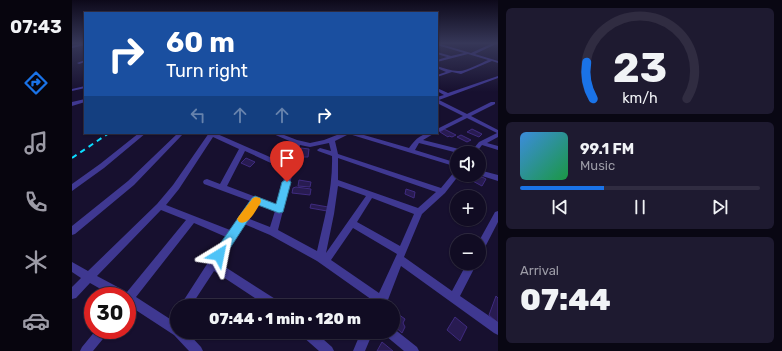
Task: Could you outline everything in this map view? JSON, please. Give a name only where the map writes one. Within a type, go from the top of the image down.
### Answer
[{"type":"street","points":[[438,67],[450,72],[460,73],[492,60],[498,62]]},
{"type":"street","points":[[79,63],[84,61]]},
{"type":"street","points":[[438,76],[450,72]]},
{"type":"street","points":[[438,100],[498,77]]},
{"type":"street","points":[[72,90],[84,87]]},
{"type":"street","points":[[438,90],[448,95]]},
{"type":"street","points":[[72,104],[84,100]]},
{"type":"street","points":[[438,101],[498,132]]},
{"type":"street","points":[[438,130],[493,103]]},
{"type":"street","points":[[72,188],[142,134]]},
{"type":"street","points":[[72,231],[130,183],[180,134]]},
{"type":"street","points":[[72,294],[160,206],[180,183],[211,134]]},
{"type":"street","points":[[214,134],[290,169]]},
{"type":"street","points":[[276,134],[297,144],[313,146],[345,134]]},
{"type":"street","points":[[354,134],[450,162]]},
{"type":"street","points":[[411,151],[417,141],[430,134]]},
{"type":"street","points":[[481,144],[498,135]]},
{"type":"street","points":[[323,260],[336,182],[336,155],[332,140]]},
{"type":"street","points":[[417,141],[450,149]]},
{"type":"street","points":[[273,232],[297,144]]},
{"type":"street","points":[[481,144],[498,148]]},
{"type":"street","points":[[222,188],[243,148]]},
{"type":"street","points":[[320,150],[442,191]]},
{"type":"street","points":[[486,174],[498,178]]},
{"type":"street","points":[[383,299],[419,212],[442,191],[450,181]]},
{"type":"street","points":[[207,182],[279,209]]},
{"type":"street","points":[[336,182],[419,212]]},
{"type":"street","points":[[323,260],[352,223],[371,194]]},
{"type":"street","points":[[190,299],[255,200]]},
{"type":"street","points":[[160,206],[232,236]]},
{"type":"street","points":[[486,237],[498,214]]},
{"type":"street","points":[[135,287],[192,219]]},
{"type":"street","points":[[242,220],[273,232],[323,260],[374,299]]},
{"type":"street","points":[[352,223],[401,256],[454,298],[498,329]]},
{"type":"street","points":[[212,264],[265,299]]},
{"type":"street","points":[[72,267],[107,287]]},
{"type":"street","points":[[454,298],[468,270]]},
{"type":"street","points":[[136,304],[170,323]]},
{"type":"street","points":[[86,351],[96,339]]},
{"type":"street","points":[[187,339],[197,351]]},
{"type":"street","points":[[314,339],[328,351]]},
{"type":"street","points":[[359,351],[364,339]]},
{"type":"street","points":[[398,339],[413,351]]},
{"type":"building","points":[[444,129],[456,135],[448,137],[440,132]]},
{"type":"building","points":[[472,129],[482,134],[479,137],[467,132]]},
{"type":"building","points":[[461,135],[471,140],[467,142],[457,137]]},
{"type":"building","points":[[301,148],[309,149],[308,157],[299,157]]},
{"type":"building","points":[[246,158],[255,162],[250,167],[241,163]]},
{"type":"building","points":[[299,180],[311,182],[310,187],[298,186]]},
{"type":"building","points":[[474,182],[484,182],[482,186]]},
{"type":"building","points":[[293,188],[311,189],[310,195],[292,193]]},
{"type":"building","points":[[406,189],[415,192],[414,198],[405,194]]},
{"type":"building","points":[[311,204],[328,207],[327,211],[310,208]]},
{"type":"building","points":[[496,296],[498,298],[498,323],[489,315]]},
{"type":"building","points":[[400,315],[405,319],[403,323],[405,327],[402,333],[400,331]]},
{"type":"building","points":[[455,317],[467,327],[460,341],[447,330]]},
{"type":"building","points":[[382,342],[393,351],[377,351]]},
{"type":"railway","points":[[72,158],[108,134]]},
{"type":"slow traffic","points":[[243,219],[255,200],[256,201]]},
{"type":"route","points":[[219,255],[255,200],[279,209],[287,182]]}]
